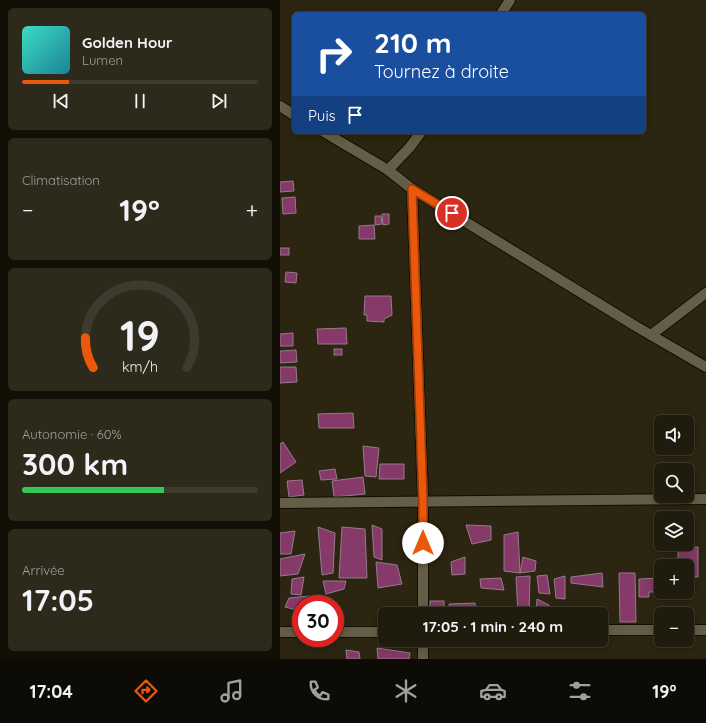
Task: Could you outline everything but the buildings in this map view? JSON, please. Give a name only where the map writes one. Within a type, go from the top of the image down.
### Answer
[{"type":"street","points":[[502,12],[510,0]]},
{"type":"street","points":[[280,106],[292,114]]},
{"type":"street","points":[[327,134],[388,170],[412,189],[706,367]]},
{"type":"street","points":[[388,170],[410,147],[420,134]]},
{"type":"street","points":[[412,189],[423,500],[423,607]]},
{"type":"street","points":[[652,335],[706,293]]},
{"type":"street","points":[[280,503],[423,500],[706,499]]},
{"type":"street","points":[[608,630],[654,630]]},
{"type":"street","points":[[694,630],[706,630]]},
{"type":"street","points":[[280,632],[292,632]]},
{"type":"street","points":[[344,632],[378,632]]},
{"type":"street","points":[[423,647],[423,659]]},
{"type":"route","points":[[423,543],[423,500],[412,189],[452,213]]}]
